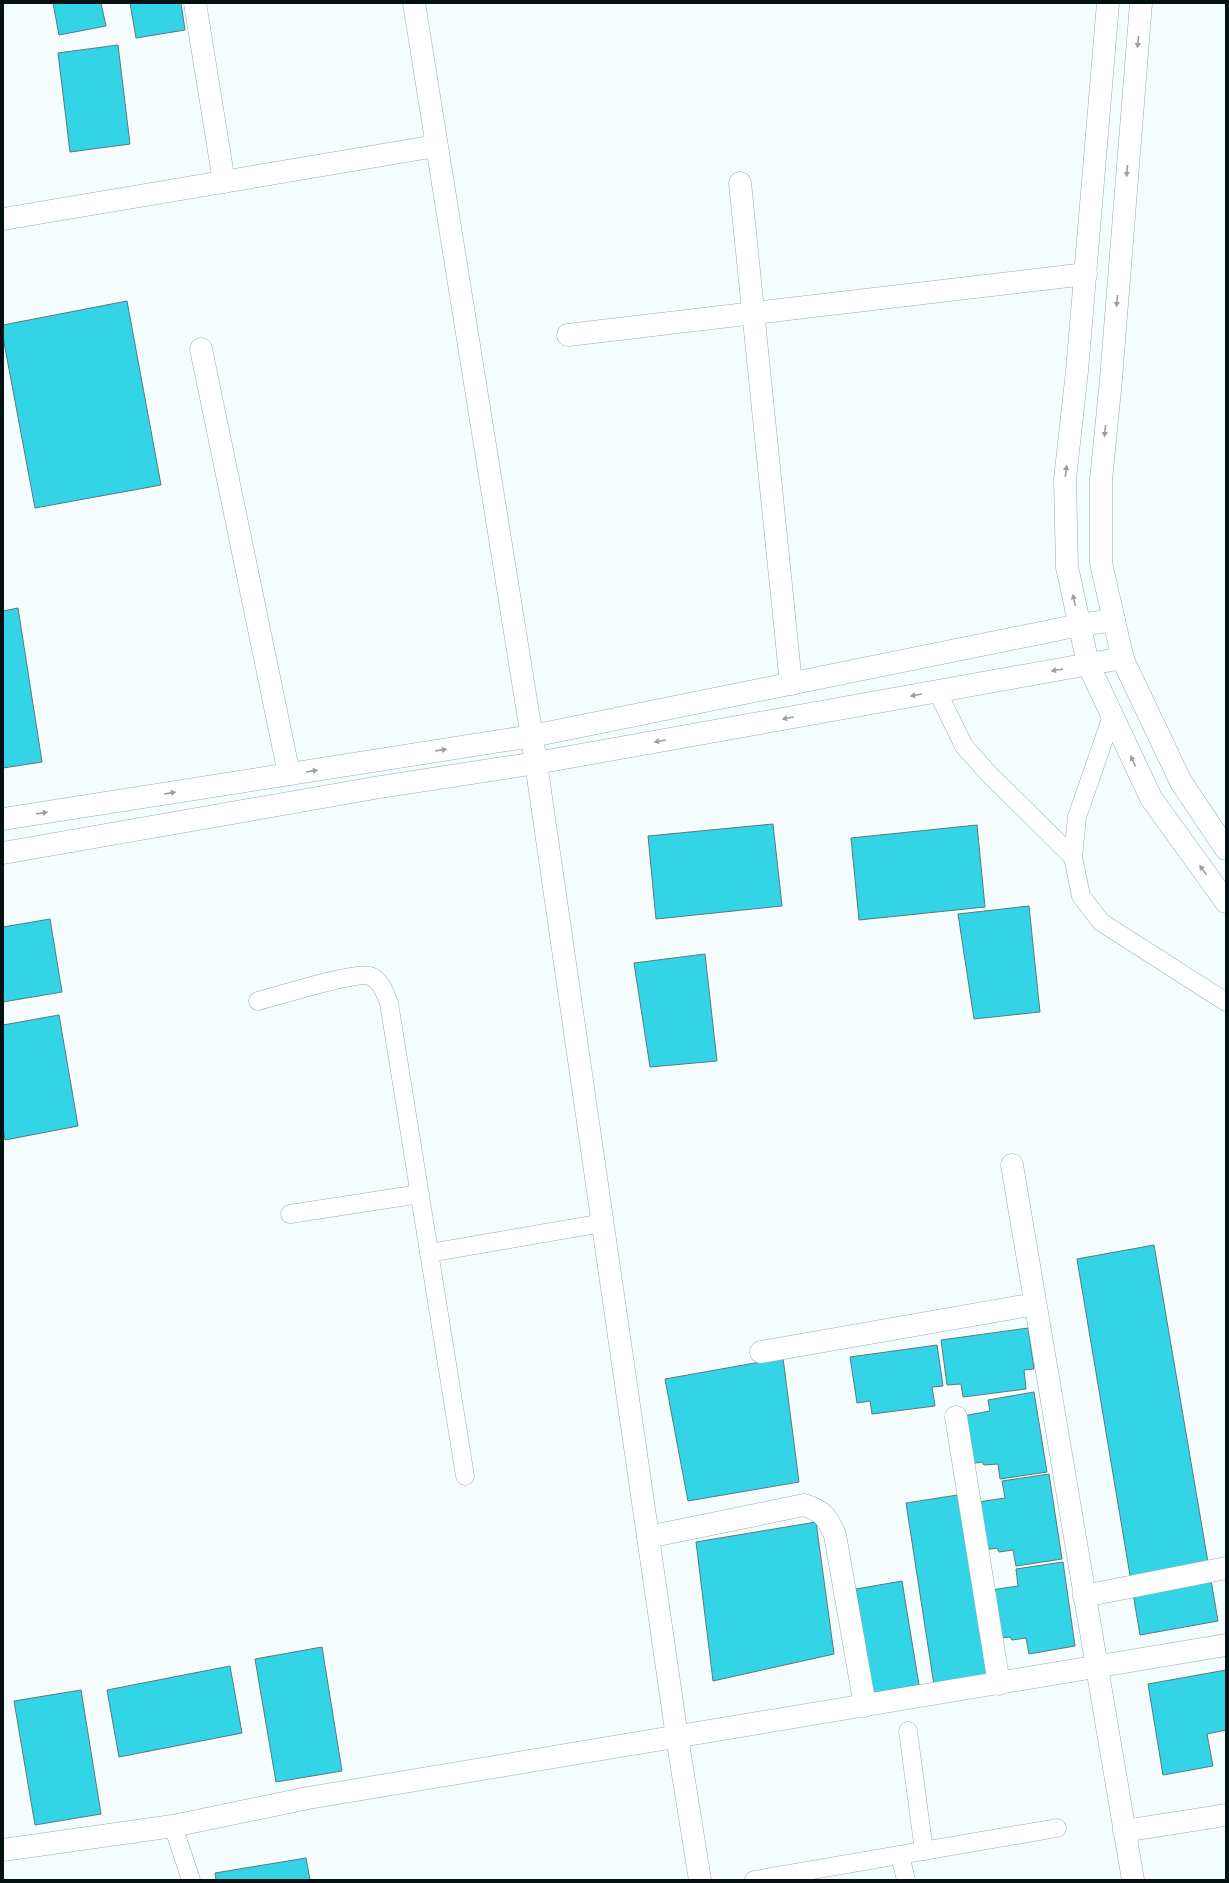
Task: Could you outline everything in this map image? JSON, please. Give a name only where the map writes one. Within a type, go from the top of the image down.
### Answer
[{"type":"street","points":[[195,3],[224,182]]},
{"type":"street","points":[[414,3],[532,736],[676,1737],[700,1880]]},
{"type":"street","points":[[1108,3],[1086,274],[1065,479],[1067,567],[1088,664],[1112,716],[1151,798],[1226,902]]},
{"type":"street","points":[[1140,3],[1111,379],[1100,480],[1101,563],[1123,658],[1181,782],[1226,849]]},
{"type":"street","points":[[3,219],[436,146]]},
{"type":"street","points":[[740,183],[791,684]]},
{"type":"street","points":[[568,335],[1086,274]]},
{"type":"street","points":[[201,349],[289,774]]},
{"type":"street","points":[[3,819],[532,736],[1080,625],[1114,620]]},
{"type":"street","points":[[3,853],[380,787],[536,763],[1123,658]]},
{"type":"street","points":[[1012,1165],[1133,1880]]},
{"type":"street","points":[[761,1352],[1035,1304]]},
{"type":"street","points":[[956,1417],[999,1684]]},
{"type":"street","points":[[648,1537],[804,1505],[818,1510],[828,1520],[835,1535],[865,1706]]},
{"type":"street","points":[[1084,1596],[1226,1568]]},
{"type":"street","points":[[3,1850],[173,1826],[308,1798],[1226,1646]]},
{"type":"street","points":[[1124,1831],[1226,1815]]},
{"type":"lane","points":[[937,691],[964,746],[989,774],[1073,857]]},
{"type":"lane","points":[[1112,716],[1077,817],[1073,857],[1081,896],[1101,922],[1226,1002]]},
{"type":"lane","points":[[258,1001],[352,976],[370,976],[382,986],[390,1003],[465,1476]]},
{"type":"lane","points":[[290,1214],[420,1194]]},
{"type":"lane","points":[[429,1253],[602,1222]]},
{"type":"lane","points":[[908,1731],[924,1851]]},
{"type":"lane","points":[[173,1826],[191,1880]]},
{"type":"lane","points":[[754,1880],[1057,1828]]},
{"type":"lane","points":[[900,1855],[906,1880]]},
{"type":"building","points":[[53,3],[101,3],[106,26],[59,35]]},
{"type":"building","points":[[130,3],[181,3],[185,30],[136,38]]},
{"type":"building","points":[[118,45],[130,144],[70,152],[58,53]]},
{"type":"building","points":[[127,301],[161,485],[35,508],[3,337],[3,325]]},
{"type":"building","points":[[18,608],[42,762],[3,768],[3,611]]},
{"type":"building","points":[[773,824],[782,906],[656,919],[648,836]]},
{"type":"building","points":[[977,825],[985,907],[859,920],[851,838]]},
{"type":"building","points":[[1029,906],[1040,1012],[974,1019],[958,914]]},
{"type":"building","points":[[50,919],[62,992],[3,1002],[3,927]]},
{"type":"building","points":[[705,954],[717,1061],[650,1067],[634,963]]},
{"type":"building","points":[[59,1015],[78,1126],[5,1140],[3,1129],[3,1025]]},
{"type":"building","points":[[1154,1245],[1218,1621],[1140,1635],[1077,1259]]},
{"type":"building","points":[[1028,1328],[1034,1369],[1024,1370],[1026,1389],[963,1397],[961,1384],[947,1385],[941,1340]]},
{"type":"building","points":[[937,1345],[943,1386],[932,1387],[935,1406],[872,1414],[870,1401],[857,1403],[850,1357]]},
{"type":"building","points":[[783,1358],[799,1482],[688,1501],[665,1379]]},
{"type":"building","points":[[1034,1392],[1047,1472],[1000,1479],[998,1464],[984,1465],[982,1462],[970,1464],[963,1416],[990,1411],[988,1400]]},
{"type":"building","points":[[1049,1474],[1062,1559],[1016,1566],[1013,1550],[999,1552],[997,1548],[985,1550],[978,1502],[1005,1498],[1002,1481]]},
{"type":"building","points":[[964,1494],[993,1676],[934,1685],[906,1503]]},
{"type":"building","points":[[816,1522],[834,1654],[713,1681],[696,1542]]},
{"type":"building","points":[[1063,1562],[1075,1646],[1029,1654],[1026,1638],[1012,1640],[1010,1637],[998,1638],[991,1590],[1018,1586],[1016,1569]]},
{"type":"building","points":[[902,1581],[919,1685],[872,1693],[856,1589]]},
{"type":"building","points":[[322,1647],[342,1771],[276,1782],[255,1659]]},
{"type":"building","points":[[230,1666],[242,1733],[119,1757],[107,1690]]},
{"type":"building","points":[[1226,1670],[1226,1730],[1207,1734],[1213,1766],[1163,1775],[1148,1684]]},
{"type":"building","points":[[81,1690],[101,1814],[35,1825],[14,1701]]},
{"type":"building","points":[[306,1858],[310,1880],[216,1880],[215,1873]]}]
